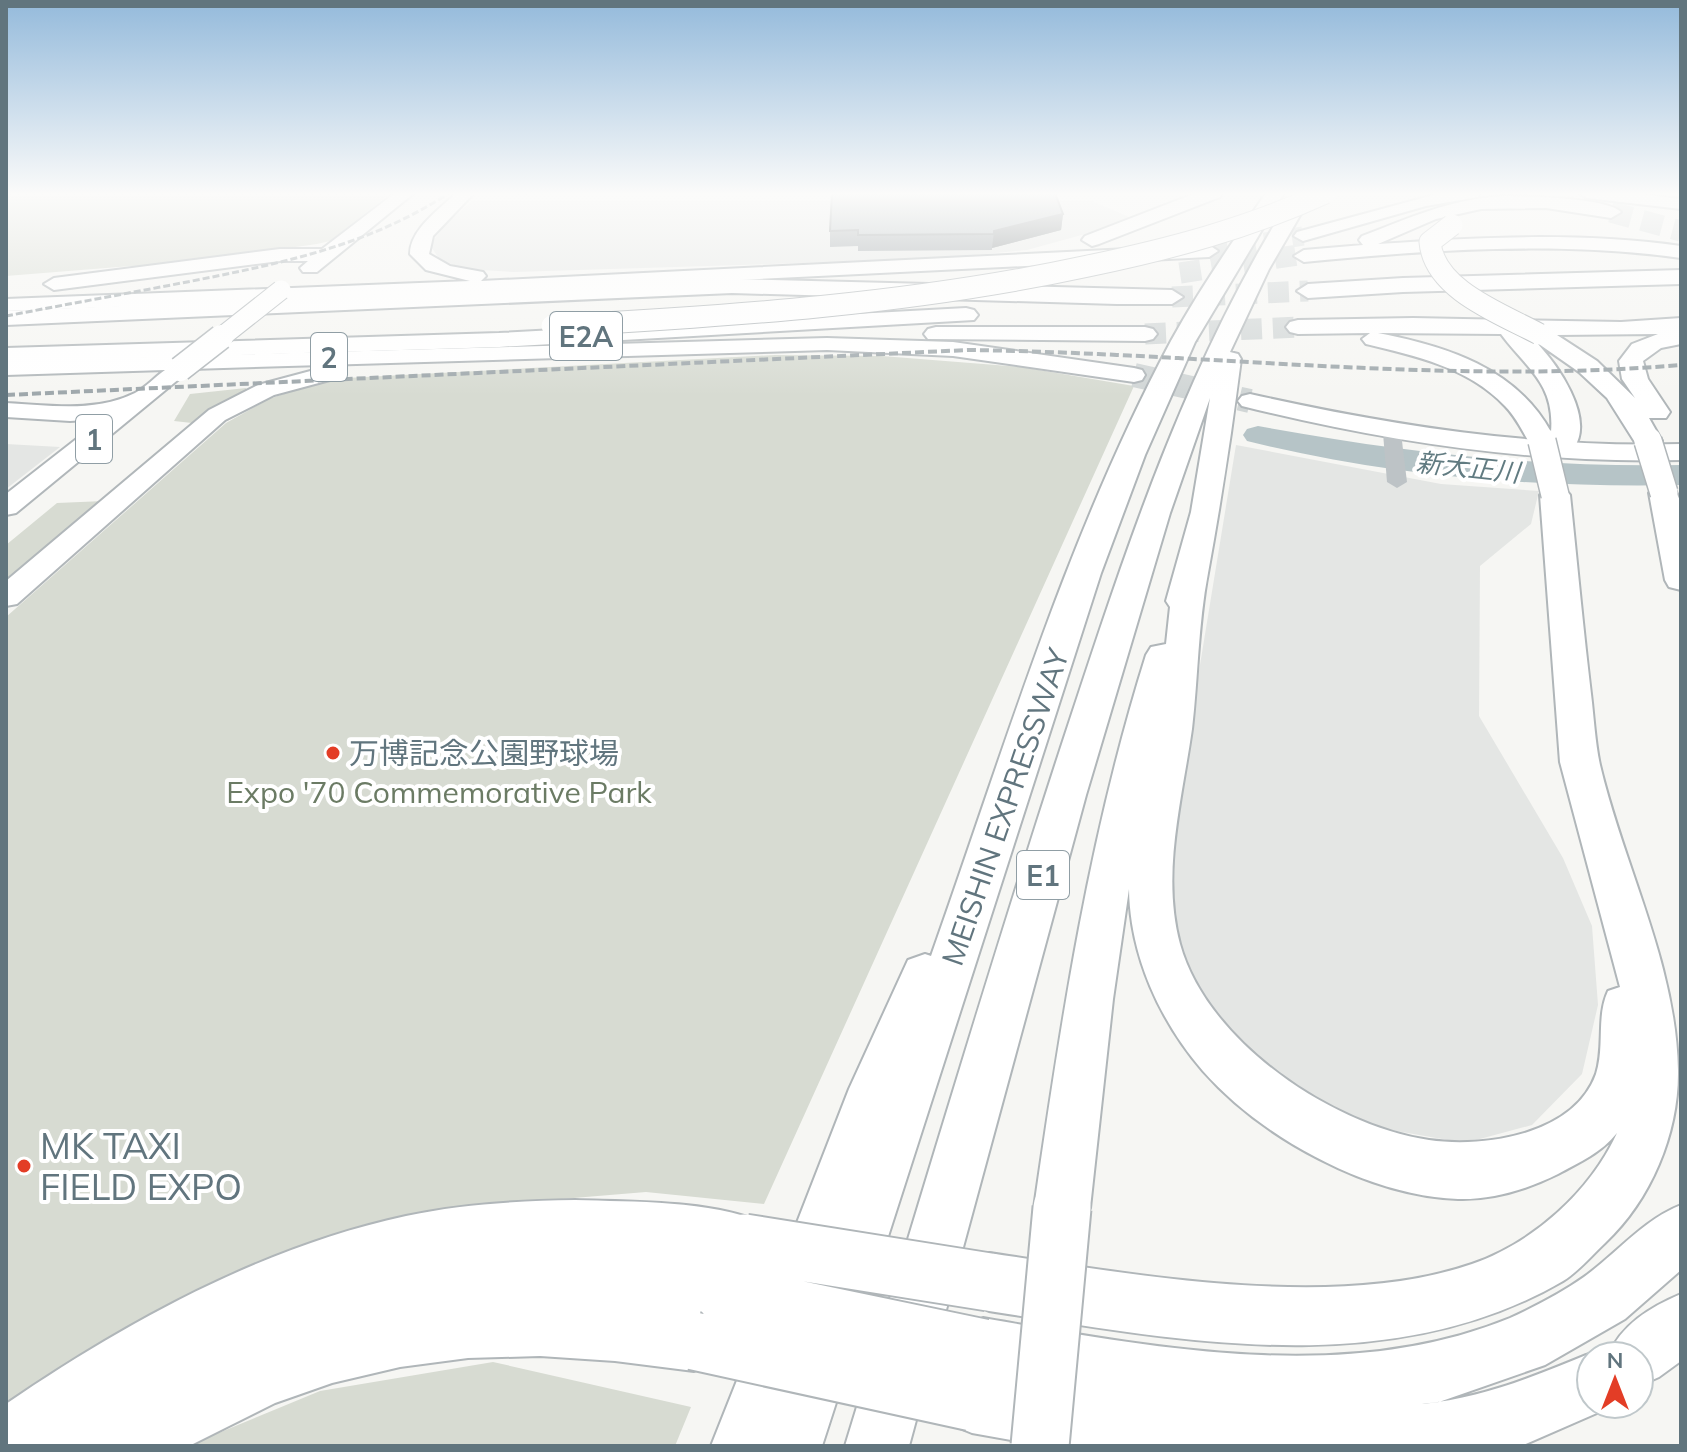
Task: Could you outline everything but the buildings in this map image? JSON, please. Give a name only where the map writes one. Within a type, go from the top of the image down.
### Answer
[{"type":"highway","name":"E2A","points":[[6,331],[554,320],[891,284],[1011,261]]},
{"type":"highway","name":"E2A","points":[[6,342],[797,310],[1011,282],[1107,261]]},
{"type":"highway","name":"MEISHIN EXPRESSWAY","points":[[790,1446],[1022,754],[1081,588],[1141,433],[1184,341],[1232,261]]},
{"type":"highway","name":"MEISHIN EXPRESSWAY","points":[[877,1446],[1075,765],[1127,598],[1180,440],[1262,261]]},
{"type":"highway","points":[[127,1446],[211,1399],[263,1375],[310,1357],[364,1342],[422,1332],[516,1324],[631,1331],[721,1293],[989,1282],[1155,1306],[1307,1316],[1393,1311],[1434,1305],[1504,1282],[1538,1266],[1588,1226],[1638,1155],[1652,1100],[1653,1051],[1649,1001],[1581,767],[1553,442],[1566,417],[1561,393],[1545,366],[1512,333],[1439,281],[1421,261]]},
{"type":"highway","points":[[1433,261],[1438,269],[1474,297],[1584,363],[1671,447]]},
{"type":"highway","points":[[724,276],[897,275],[1057,288],[1180,273]]},
{"type":"highway","points":[[1681,277],[1403,285],[1306,297],[1517,309],[1681,306]]},
{"type":"highway","name":"E2A","points":[[6,318],[718,287],[835,288],[1169,302],[499,340],[6,355]]},
{"type":"highway","points":[[1236,313],[1217,450],[1191,576],[1173,728],[1154,830],[1150,887],[1152,915],[1168,978],[1186,1012],[1212,1046],[1272,1102],[1310,1126],[1354,1147],[1422,1167],[1485,1171],[1515,1165],[1565,1145],[1600,1117],[1620,1082],[1629,1038],[1610,873]]},
{"type":"highway","points":[[1553,442],[1518,402],[1459,365],[1379,340],[1298,330],[1413,325],[1621,329],[1681,325]]},
{"type":"highway","points":[[653,347],[870,335],[1145,334]]},
{"type":"highway","points":[[1681,337],[1650,343],[1641,348],[1631,361],[1635,379],[1671,447],[1664,493],[1681,580]]},
{"type":"highway","points":[[1040,1446],[1062,1208],[1106,884],[1143,723],[1191,576]]},
{"type":"highway","points":[[743,1446],[875,1089],[1022,754]]},
{"type":"highway","points":[[6,1442],[141,1356],[246,1300],[297,1278],[405,1244],[464,1235],[568,1229],[675,1233],[721,1293]]},
{"type":"highway","points":[[978,1375],[1119,1373],[1257,1385],[1372,1384],[1427,1376],[1508,1351],[1598,1305],[1644,1270],[1681,1233]]},
{"type":"highway","points":[[16,1446],[185,1354],[278,1318],[445,1280],[505,1275],[560,1275],[663,1283],[721,1293],[978,1375],[1105,1426],[1182,1435],[1354,1440],[1473,1428],[1522,1414],[1575,1391]]},
{"type":"highway","points":[[52,1446],[130,1398],[256,1336],[387,1291]]},
{"type":"highway","points":[[1655,1343],[1681,1324]]},
{"type":"main road","points":[[6,289],[234,261]]},
{"type":"main road","name":"1","points":[[6,507],[320,261]]},
{"type":"main road","points":[[424,261],[458,274],[493,278],[669,278]]},
{"type":"main road","name":"2","points":[[6,305],[1020,261]]},
{"type":"main road","name":"2","points":[[6,368],[787,344],[922,347],[1015,356],[1134,375]]},
{"type":"main road","points":[[6,597],[200,428],[231,407],[266,390],[340,371],[605,349]]},
{"type":"main road","points":[[6,410],[87,413],[114,409],[157,388]]},
{"type":"main road","points":[[6,401],[42,411]]},
{"type":"main road","points":[[1250,401],[1395,459],[1470,445],[1571,454],[1671,447]]},
{"type":"shaded area","points":[[442,261],[877,261],[514,272],[466,269]]},
{"type":"shaded area","points":[[6,444],[60,447],[6,489]]},
{"type":"shaded area","points":[[1236,445],[1441,484],[1539,491],[1531,524],[1480,566],[1479,716],[1563,858],[1592,926],[1598,1005],[1582,1074],[1532,1125],[1465,1143],[1362,1125],[1279,1079],[1219,1026],[1187,975],[1174,916],[1171,842]]},
{"type":"green space","points":[[6,261],[198,261],[146,268],[131,266],[6,276]]},
{"type":"green space","name":"Expo '70 Commemorative Park","points":[[775,355],[882,356],[1021,367],[1134,386],[764,1204],[646,1192],[513,1203],[6,1416],[6,617],[226,423],[269,399],[307,386],[346,378]]},
{"type":"green space","points":[[246,388],[247,394],[192,423],[174,421],[190,394]]},
{"type":"green space","points":[[104,501],[6,585],[6,545],[57,503]]},
{"type":"green space","points":[[493,1362],[691,1407],[675,1446],[187,1446],[320,1391]]},
{"type":"waterway","name":"新大正川","points":[[1258,435],[1363,454],[1468,468],[1574,475],[1681,475]]},
{"type":"tunnel","points":[[1180,273],[1260,261]]},
{"type":"tunnel","points":[[1172,297],[1308,291]]},
{"type":"tunnel","points":[[1145,334],[1298,327]]},
{"type":"tunnel","points":[[1134,375],[1250,401]]},
{"type":"railway","points":[[6,316],[285,261]]},
{"type":"railway","points":[[6,395],[968,350],[1503,372],[1681,365]]},
{"type":"place","name":"万博記念公園野球場","points":[[333,753]]},
{"type":"place","name":"MK TAXI FIELD EXPO","points":[[24,1166]]}]
